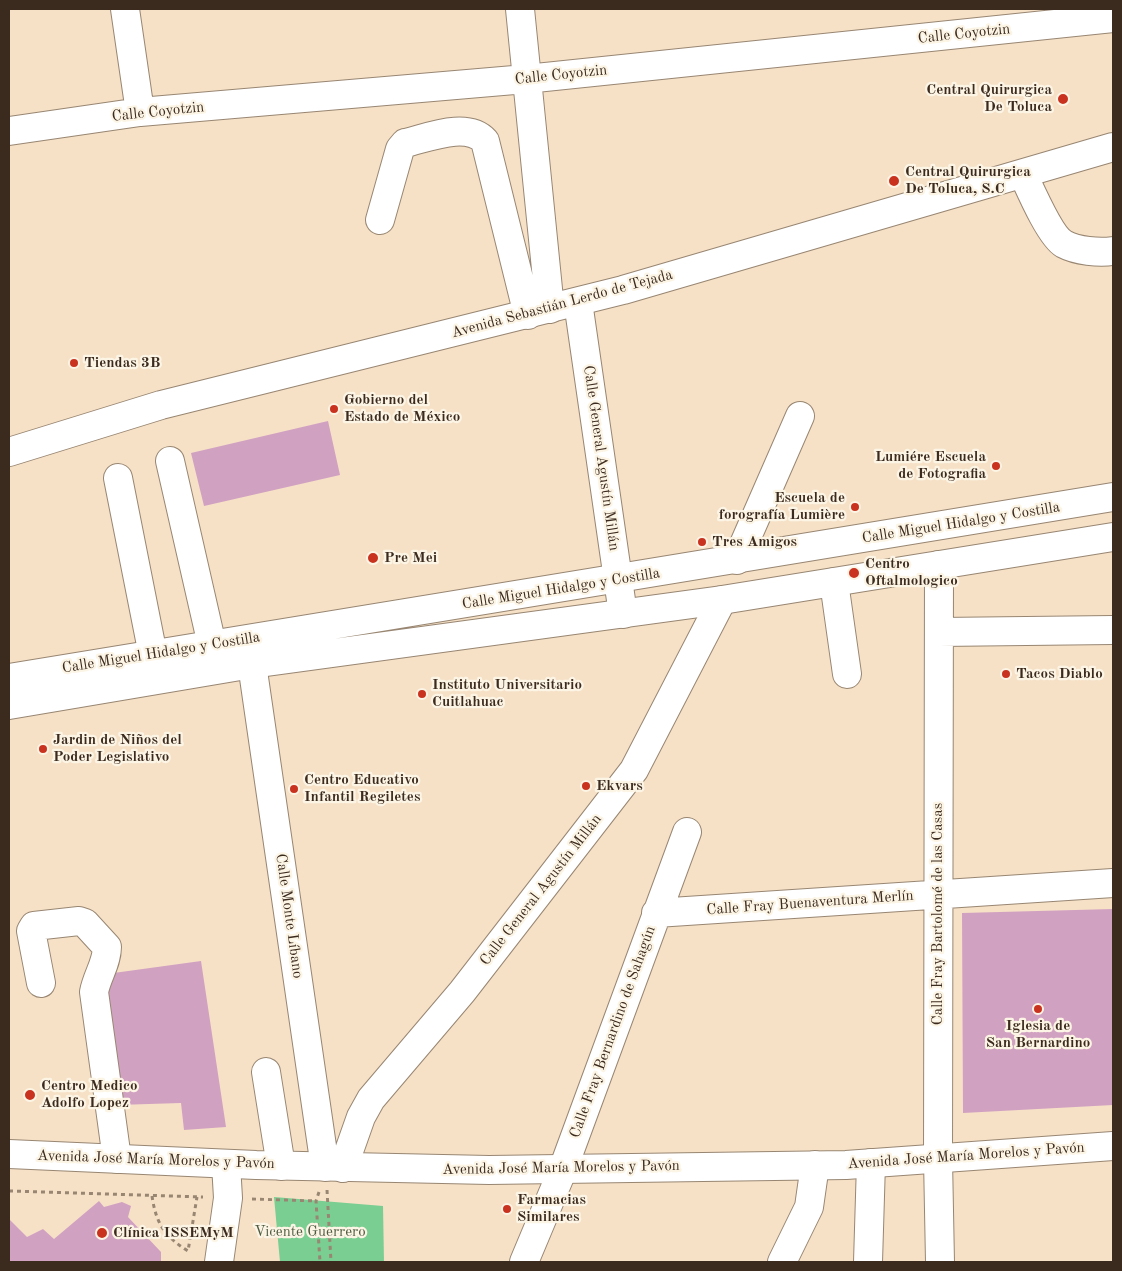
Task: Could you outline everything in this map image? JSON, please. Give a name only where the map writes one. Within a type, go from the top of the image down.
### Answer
[{"type":"street","points":[[125,9],[140,112]]},
{"type":"street","points":[[520,9],[526,79],[539,312]]},
{"type":"street","name":"Calle Coyotzin","points":[[9,131],[140,112],[526,79],[1113,18]]},
{"type":"street","points":[[380,220],[400,149],[405,143],[456,132],[479,135],[484,141],[539,312]]},
{"type":"street","name":"Avenida Sebastián Lerdo de Tejada","points":[[9,452],[162,404],[578,302],[1113,147]]},
{"type":"street","points":[[1023,174],[1039,209],[1062,243],[1096,251],[1113,251]]},
{"type":"street","name":"Calle General Agustín Millán","points":[[578,302],[623,614]]},
{"type":"street","points":[[737,560],[800,416]]},
{"type":"street","points":[[170,461],[212,645]]},
{"type":"street","points":[[118,478],[153,655]]},
{"type":"street","name":"Calle Miguel Hidalgo y Costilla","points":[[9,678],[618,580],[1113,497]]},
{"type":"street","name":"Calle Miguel Hidalgo y Costilla","points":[[9,704],[252,664],[722,600],[1113,537]]},
{"type":"street","name":"Calle Fray Bartolomé de las Casas","points":[[939,565],[938,1159],[940,1262]]},
{"type":"street","points":[[834,582],[847,674]]},
{"type":"street","name":"Calle General Agustín Millán","points":[[334,1168],[370,1099],[462,992],[634,770],[722,600]]},
{"type":"street","points":[[939,632],[1113,630]]},
{"type":"street","name":"Calle Monte Líbano","points":[[252,664],[334,1168]]},
{"type":"street","name":"Calle Fray Bernardino de Sahagún","points":[[524,1262],[563,1169],[687,832]]},
{"type":"street","name":"Calle Fray Buenaventura Merlín","points":[[656,913],[1113,883]]},
{"type":"street","points":[[41,983],[31,931],[34,926],[86,923],[107,947],[107,958],[96,981],[94,992],[117,1159]]},
{"type":"street","points":[[266,1072],[281,1166]]},
{"type":"street","name":"Avenida José María Morelos y Pavón","points":[[9,1154],[334,1168],[563,1169],[871,1163],[1113,1146]]},
{"type":"street","points":[[9,1148],[9,1154]]},
{"type":"street","points":[[868,1262],[871,1163]]},
{"type":"street","points":[[219,1262],[228,1198],[226,1164]]},
{"type":"street","points":[[782,1262],[810,1208],[815,1165]]},
{"type":"path","points":[[320,1262],[316,1201],[334,1168]]},
{"type":"path","points":[[9,1191],[316,1201]]},
{"type":"path","points":[[152,1196],[156,1218],[172,1241],[188,1250],[197,1197]]},
{"type":"green space","name":"Vicente Guerrero","points":[[274,1197],[383,1206],[384,1262],[280,1262]]},
{"type":"building","points":[[328,421],[340,475],[204,506],[191,453]]},
{"type":"building","name":"Iglesia de San Bernardino","points":[[1113,909],[1113,1105],[963,1113],[962,913]]},
{"type":"building","points":[[201,961],[226,1127],[184,1130],[181,1103],[117,1105],[99,975]]},
{"type":"building","name":"Clínica ISSEMyM","points":[[99,1201],[104,1207],[122,1202],[131,1206],[128,1217],[161,1252],[161,1262],[9,1262],[9,1219],[27,1237],[43,1229],[54,1239]]},
{"type":"place","name":"Central Quirurgica De Toluca","points":[[1063,99]]},
{"type":"place","name":"Central Quirurgica De Toluca, S.C","points":[[894,181]]},
{"type":"place","name":"Tiendas 3B","points":[[74,363]]},
{"type":"place","name":"Gobierno del Estado de México","points":[[334,409]]},
{"type":"place","name":"Lumiére Escuela de Fotografia","points":[[996,466]]},
{"type":"place","name":"Escuela de forografía Lumière","points":[[855,507]]},
{"type":"place","name":"Tres Amigos","points":[[702,542]]},
{"type":"place","name":"Pre Mei","points":[[373,558]]},
{"type":"place","name":"Centro Oftalmologico","points":[[854,573]]},
{"type":"place","name":"Tacos Diablo","points":[[1006,674]]},
{"type":"place","name":"Instituto Universitario Cuitlahuac","points":[[422,694]]},
{"type":"place","name":"Jardin de Niños del Poder Legislativo","points":[[43,749]]},
{"type":"place","name":"Ekvars","points":[[586,786]]},
{"type":"place","name":"Centro Educativo Infantil Regiletes","points":[[294,789]]},
{"type":"place","name":"Iglesia de San Bernardino","points":[[1038,1009]]},
{"type":"place","name":"Centro Medico Adolfo Lopez","points":[[30,1095]]},
{"type":"place","name":"Farmacias Similares","points":[[507,1209]]},
{"type":"place","name":"Clínica ISSEMyM","points":[[102,1233]]}]
